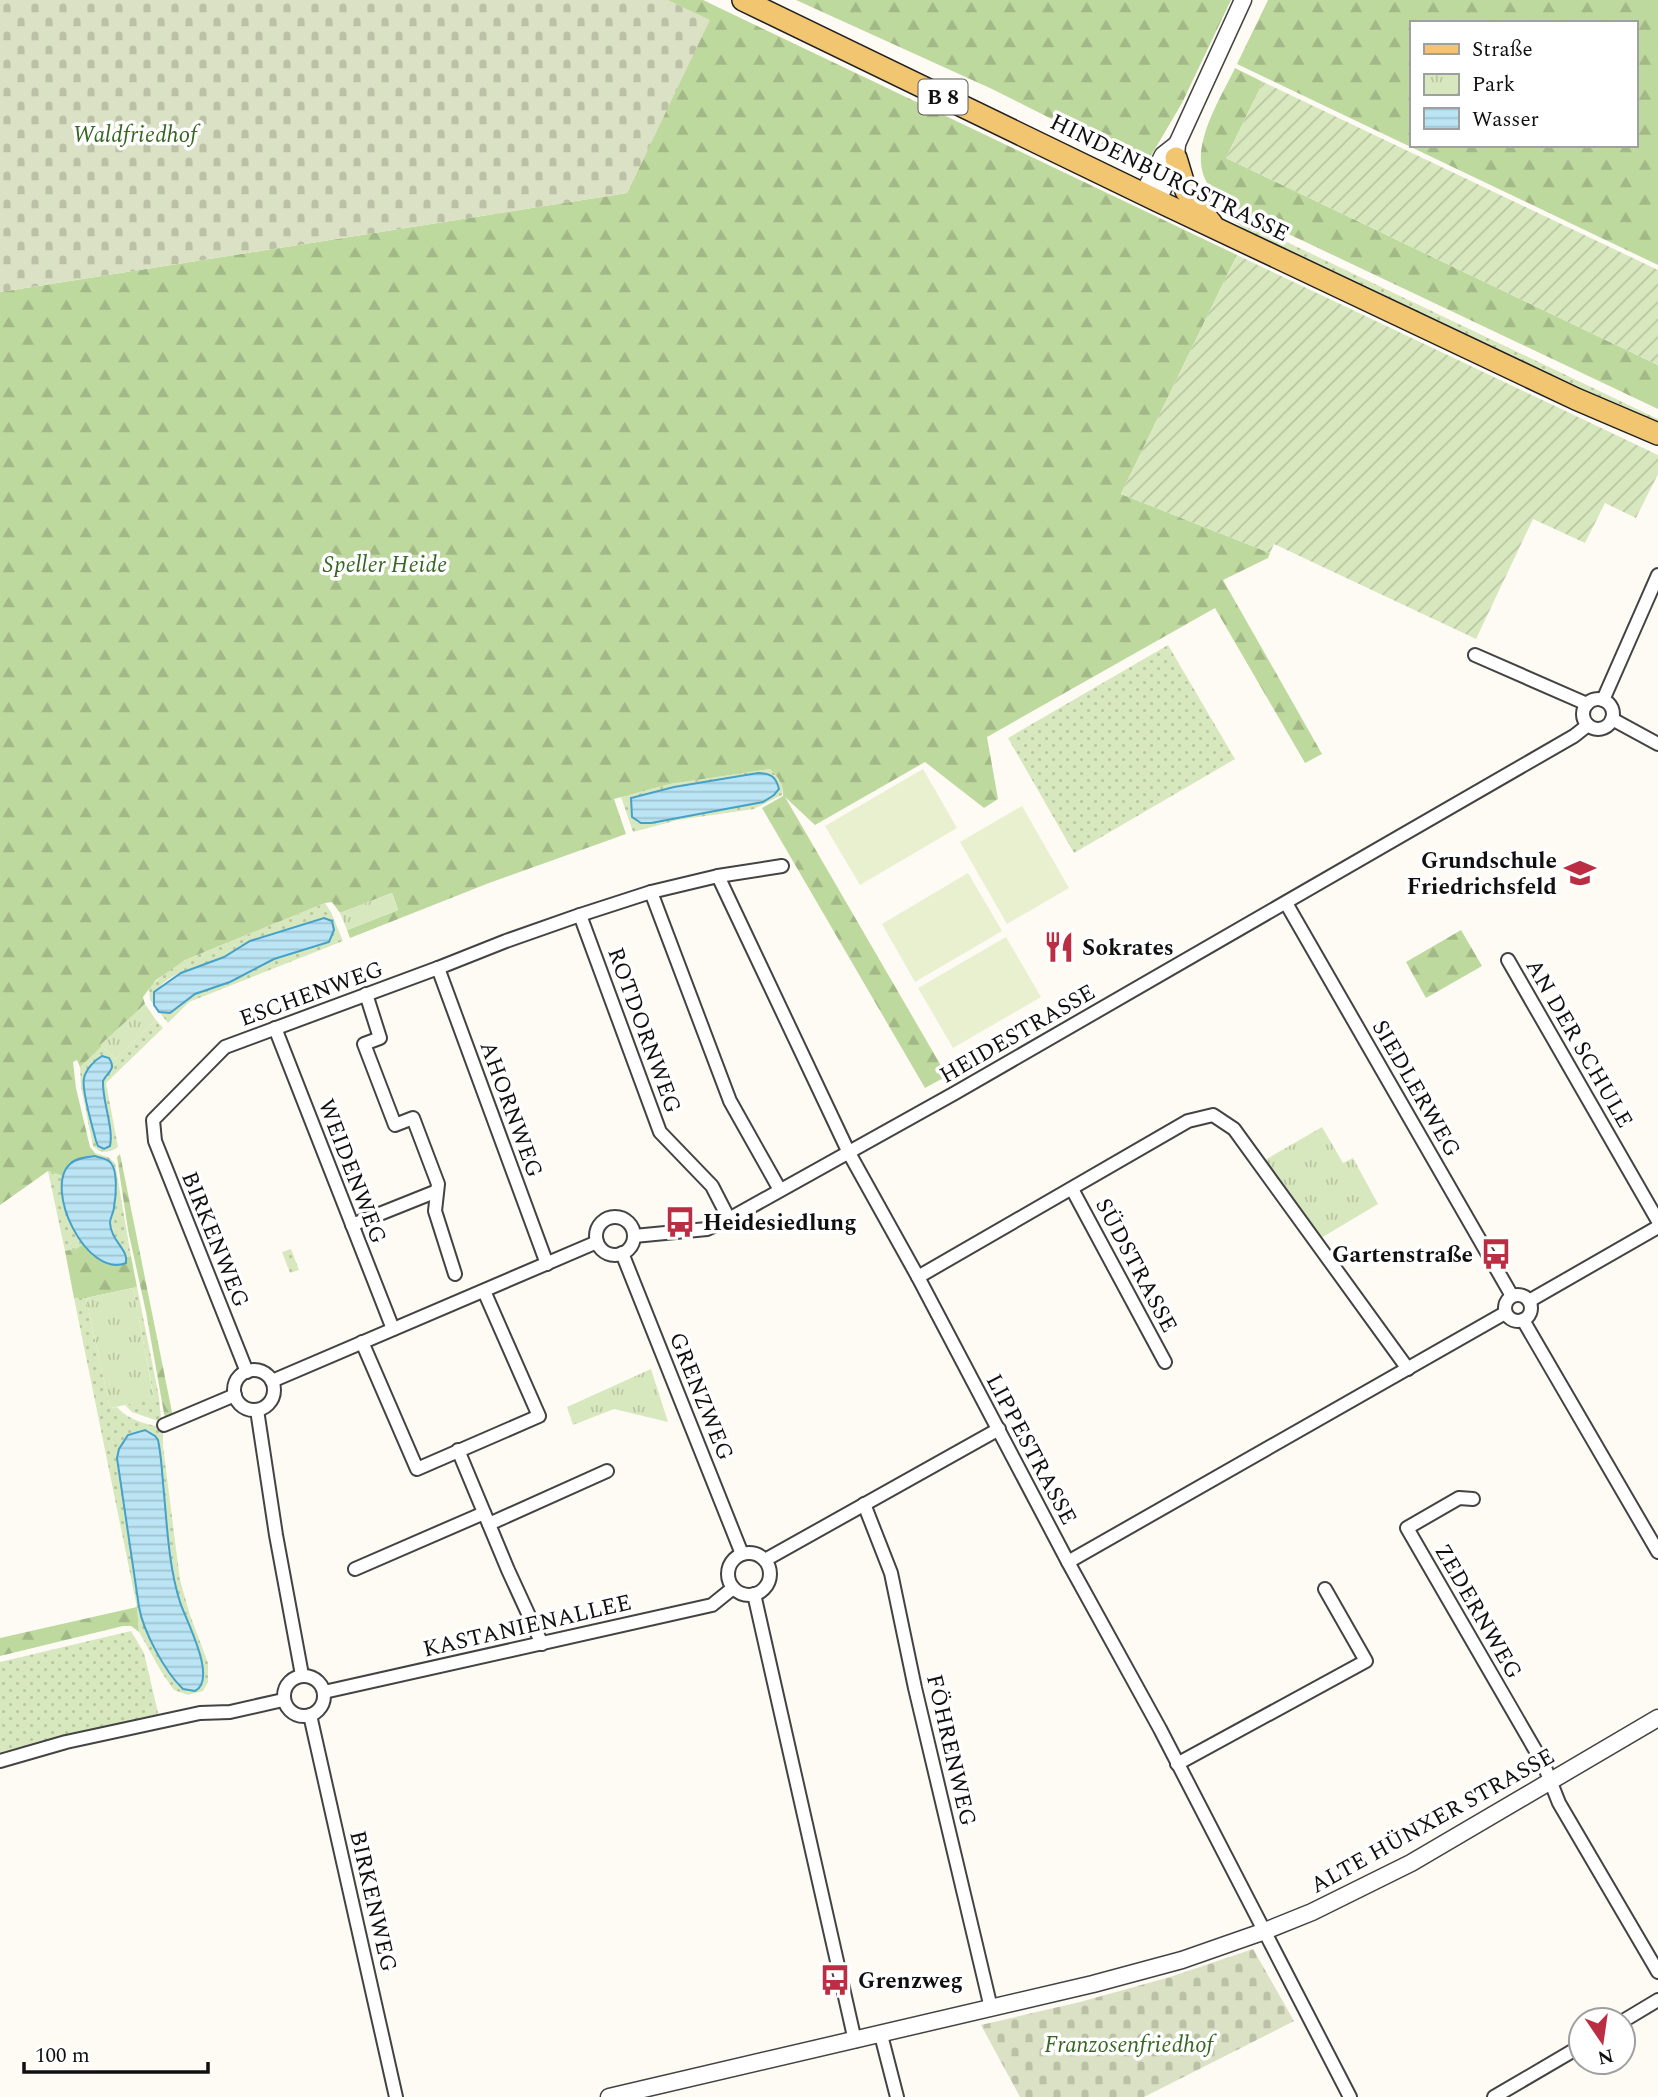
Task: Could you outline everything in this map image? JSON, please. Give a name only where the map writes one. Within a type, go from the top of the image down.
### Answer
[{"type":"main road","name":"HINDENBURGSTRASSE","points":[[743,0],[1216,229],[1576,399],[1658,434]]},
{"type":"main road","points":[[1176,151],[1186,191],[1216,229]]},
{"type":"main road","name":"HINDENBURGSTRASSE","points":[[1576,399],[1658,444]]},
{"type":"street","points":[[1150,197],[1176,151],[1243,0]]},
{"type":"street","points":[[1603,700],[1658,575]]},
{"type":"street","points":[[1475,654],[1587,704]]},
{"type":"street","points":[[1588,725],[1583,717],[1584,708],[1594,700],[1603,700],[1612,710],[1612,719],[1658,744]]},
{"type":"street","name":"HEIDESTRASSE","points":[[634,1236],[707,1229],[730,1219],[1286,903],[1563,743],[1588,725],[1601,729],[1612,719]]},
{"type":"street","points":[[580,915],[651,892],[718,876],[782,866]]},
{"type":"street","points":[[718,876],[849,1153]]},
{"type":"street","points":[[651,892],[730,1101],[780,1190]]},
{"type":"street","name":"SIEDLERWEG","points":[[1286,903],[1512,1296]]},
{"type":"street","name":"ESCHENWEG","points":[[153,1120],[225,1047],[580,915]]},
{"type":"street","name":"ROTDORNWEG","points":[[580,915],[660,1132],[712,1186],[730,1219]]},
{"type":"street","name":"AN DER SCHULE","points":[[1508,960],[1658,1221]]},
{"type":"street","name":"AHORNWEG","points":[[438,968],[547,1264]]},
{"type":"street","points":[[366,994],[380,1038],[364,1044],[395,1125],[413,1118],[438,1184],[435,1211],[455,1274]]},
{"type":"street","name":"WEIDENWEG","points":[[275,1028],[393,1329]]},
{"type":"street","name":"SÜDSTRASSE","points":[[918,1277],[1188,1121],[1213,1115],[1234,1129],[1408,1369]]},
{"type":"street","name":"BIRKENWEG","points":[[153,1120],[155,1141],[247,1372]]},
{"type":"street","name":"LIPPESTRASSE","points":[[849,1153],[1178,1764],[1349,2097]]},
{"type":"street","name":"SÜDSTRASSE","points":[[1072,1189],[1165,1362]]},
{"type":"street","points":[[352,1225],[437,1191]]},
{"type":"street","points":[[614,1216],[626,1220],[634,1236],[631,1246],[617,1255],[605,1252],[596,1237],[599,1225],[614,1216]]},
{"type":"street","points":[[1530,1301],[1658,1227]]},
{"type":"street","points":[[272,1381],[597,1242]]},
{"type":"street","name":"GRENZWEG","points":[[622,1254],[742,1554]]},
{"type":"street","points":[[362,1342],[417,1469],[539,1416],[484,1290]]},
{"type":"street","points":[[1518,1294],[1530,1301],[1529,1315],[1523,1320],[1516,1321],[1506,1313],[1504,1307],[1512,1296],[1518,1294]]},
{"type":"street","points":[[1068,1562],[1506,1313]]},
{"type":"street","points":[[1523,1320],[1658,1552]]},
{"type":"street","points":[[258,1371],[272,1381],[272,1399],[263,1408],[246,1408],[237,1401],[234,1389],[238,1379],[247,1372],[258,1371]]},
{"type":"street","points":[[164,1425],[235,1395]]},
{"type":"street","points":[[257,1410],[276,1535],[302,1675]]},
{"type":"street","points":[[765,1560],[999,1429]]},
{"type":"street","points":[[458,1450],[542,1644]]},
{"type":"street","points":[[355,1569],[607,1471]]},
{"type":"street","name":"ZEDERNWEG","points":[[1473,1499],[1459,1498],[1407,1528],[1544,1765],[1550,1780]]},
{"type":"street","name":"FÖHRENWEG","points":[[864,1504],[891,1573],[915,1688],[991,2008]]},
{"type":"street","points":[[753,1553],[765,1560],[770,1573],[761,1592],[742,1594],[733,1588],[729,1582],[728,1569],[735,1558],[753,1553]]},
{"type":"street","name":"KASTANIENALLEE","points":[[324,1692],[712,1605],[733,1588]]},
{"type":"street","points":[[1178,1764],[1366,1661],[1325,1589]]},
{"type":"street","points":[[754,1594],[856,2041]]},
{"type":"street","points":[[302,1675],[318,1681],[324,1692],[320,1709],[310,1715],[297,1715],[286,1707],[283,1700],[287,1684],[291,1679],[302,1675]]},
{"type":"street","points":[[0,1761],[66,1742],[200,1713],[230,1712],[283,1700]]},
{"type":"street","name":"BIRKENWEG","points":[[310,1715],[396,2097]]},
{"type":"street","name":"ALTE HÜNXER STRASSE","points":[[609,2097],[1093,1984],[1182,1960],[1265,1931],[1334,1902],[1411,1863],[1658,1718]]},
{"type":"street","points":[[1550,1780],[1559,1803],[1658,1972]]},
{"type":"street","points":[[1637,2013],[1658,2000]]},
{"type":"street","points":[[881,2035],[897,2097]]},
{"type":"street","points":[[1494,2097],[1567,2054]]},
{"type":"green space","name":"Waldfriedhof","points":[[0,0],[667,0],[710,20],[627,193],[0,292]]},
{"type":"green space","name":"Speller Heide","points":[[667,0],[703,0],[1237,255],[1121,494],[1270,553],[1268,558],[1223,580],[1322,754],[1305,763],[1215,608],[987,737],[998,799],[984,808],[925,762],[815,825],[785,797],[947,1076],[925,1088],[762,808],[783,796],[780,781],[770,769],[670,784],[614,799],[626,834],[489,883],[350,938],[347,930],[398,910],[392,893],[340,913],[332,902],[325,903],[185,960],[156,980],[143,997],[145,1004],[80,1067],[77,1060],[73,1062],[76,1088],[90,1147],[95,1156],[87,1157],[64,1170],[63,1176],[48,1171],[0,1205],[0,292],[627,193],[709,20]]},
{"type":"green space","points":[[796,0],[1231,0],[1182,103],[1148,161],[1140,168],[1131,159],[992,89]]},
{"type":"green space","points":[[1268,0],[1658,0],[1658,265],[1411,147],[1637,147],[1637,21],[1410,21],[1410,147],[1237,64]]},
{"type":"green space","points":[[1235,68],[1263,82],[1226,158],[1658,365],[1658,409],[1259,220],[1219,197],[1209,186],[1201,158],[1207,126]]},
{"type":"green space","points":[[1263,82],[1658,270],[1658,365],[1226,158]]},
{"type":"green space","points":[[1197,190],[1224,209],[1268,233],[1658,419],[1658,428],[1253,235],[1210,205]]},
{"type":"green space","points":[[1237,255],[1658,455],[1658,474],[1636,518],[1605,503],[1585,543],[1533,519],[1476,639],[1274,544],[1270,553],[1121,494]]},
{"type":"green space","points":[[1168,645],[1235,759],[1074,853],[1008,738]]},
{"type":"green space","points":[[770,769],[780,780],[783,791],[782,795],[754,809],[678,820],[633,832],[621,797],[670,784]],"holes":[[[758,773],[763,802],[692,815],[631,797]]]},
{"type":"green space","points":[[923,769],[957,828],[860,885],[825,826]]},
{"type":"green space","points":[[1022,806],[1069,888],[1007,924],[960,842]]},
{"type":"green space","points":[[968,873],[1002,931],[915,982],[882,924]]},
{"type":"green space","points":[[392,893],[398,910],[347,930],[340,913]]},
{"type":"green space","points":[[325,903],[343,941],[189,1002],[168,1023],[159,1012],[170,1013],[195,994],[230,982],[292,952],[241,945],[225,956],[169,979],[155,994],[154,1005],[150,1000],[149,987],[185,960]]},
{"type":"green space","points":[[1461,930],[1482,966],[1426,998],[1406,962]]},
{"type":"green space","points":[[1006,937],[1041,997],[953,1048],[918,988]]},
{"type":"green space","points":[[145,1004],[156,1020],[116,1059],[100,1045]]},
{"type":"green space","points":[[156,1020],[163,1028],[106,1083],[118,1147],[112,1151],[102,1151],[93,1146],[81,1087],[80,1067],[100,1045],[116,1059]],"holes":[[[109,1073],[102,1088],[111,1139],[96,1141],[84,1083]]]},
{"type":"green space","points":[[1322,1127],[1343,1163],[1353,1158],[1378,1204],[1321,1238],[1265,1160]]},
{"type":"green space","points":[[95,1153],[108,1157],[115,1163],[131,1256],[78,1248],[65,1251],[48,1171],[63,1176],[95,1156]]},
{"type":"green space","points":[[120,1154],[173,1417],[165,1419],[128,1230],[117,1157]]},
{"type":"green space","points":[[83,1244],[107,1263],[126,1263],[127,1257],[131,1256],[137,1287],[74,1298],[65,1251]]},
{"type":"green space","points":[[291,1249],[299,1270],[290,1273],[282,1252]]},
{"type":"green space","points":[[137,1287],[159,1397],[161,1419],[158,1421],[132,1412],[125,1405],[154,1398],[133,1288]]},
{"type":"green space","points":[[133,1288],[154,1399],[110,1408],[86,1298]]},
{"type":"green space","points":[[74,1298],[86,1298],[110,1408],[117,1407],[132,1418],[163,1429],[180,1580],[208,1663],[208,1682],[203,1691],[188,1695],[174,1690],[139,1632],[137,1607]]},
{"type":"green space","points":[[651,1369],[668,1422],[614,1409],[573,1425],[567,1407]]},
{"type":"green space","points":[[137,1607],[139,1632],[131,1626],[123,1626],[0,1656],[0,1638]]},
{"type":"green space","points":[[131,1631],[144,1653],[159,1717],[0,1756],[0,1662]]},
{"type":"green space","name":"Franzosenfriedhof","points":[[1253,1949],[1294,2021],[1144,2097],[1020,2097],[981,2025],[1170,1977]]},
{"type":"water","points":[[758,773],[772,776],[779,789],[763,802],[651,823],[641,823],[632,817],[631,798],[674,787]]},
{"type":"water","points":[[324,918],[332,921],[334,930],[329,942],[274,959],[230,982],[195,994],[170,1013],[159,1012],[154,1005],[154,992],[181,973],[224,957],[250,941]]},
{"type":"water","points":[[102,1056],[109,1058],[112,1065],[103,1081],[111,1139],[110,1146],[104,1149],[98,1146],[96,1141],[84,1084],[89,1068]]},
{"type":"water","points":[[95,1156],[109,1161],[115,1172],[114,1209],[110,1223],[113,1235],[125,1254],[126,1263],[111,1264],[97,1258],[73,1229],[66,1211],[62,1192],[63,1176],[72,1162]]},
{"type":"water","points":[[145,1430],[158,1440],[173,1573],[180,1602],[202,1663],[201,1685],[195,1691],[183,1689],[162,1662],[150,1639],[139,1607],[117,1458],[128,1435]]},
{"type":"place","name":"Grundschule Friedrichsfeld","points":[[1580,873]]},
{"type":"place","name":"Sokrates","points":[[1059,947]]},
{"type":"place","name":"Heidesiedlung","points":[[680,1222]]},
{"type":"place","name":"Gartenstraße","points":[[1496,1254]]},
{"type":"place","name":"Grenzweg","points":[[835,1980]]}]
